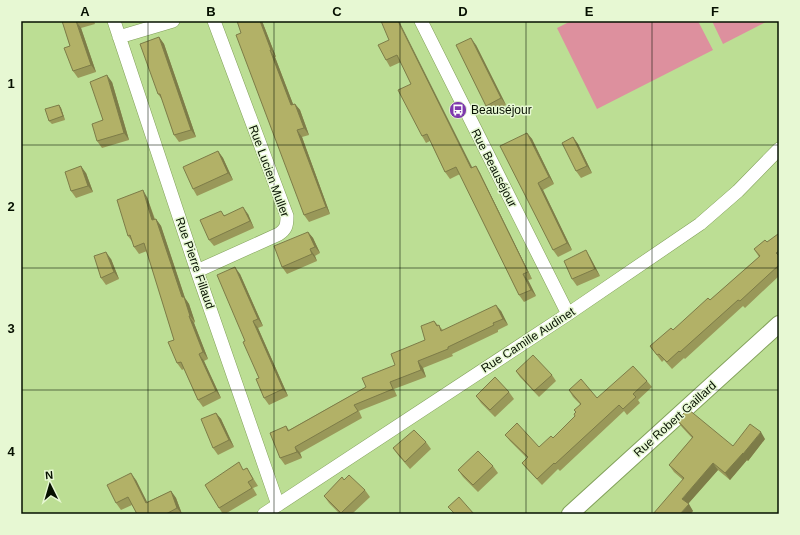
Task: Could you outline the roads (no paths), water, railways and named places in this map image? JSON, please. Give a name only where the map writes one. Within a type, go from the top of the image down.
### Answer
[{"type":"street","name":"Rue Pierre Fillaud","points":[[114,21],[197,271],[278,505]]},
{"type":"street","points":[[119,37],[173,21]]},
{"type":"street","name":"Rue Lucien Muller","points":[[197,271],[279,234],[285,229],[287,223],[287,216],[214,21]]},
{"type":"street","name":"Rue Beauséjour","points":[[421,21],[568,314]]},
{"type":"street","name":"Rue Camille Audinet","points":[[264,514],[568,314],[700,224],[738,191],[779,149]]},
{"type":"street","name":"Rue Robert Gaillard","points":[[570,514],[779,324]]},
{"type":"place","name":"Beauséjour","points":[[458,110]]}]
